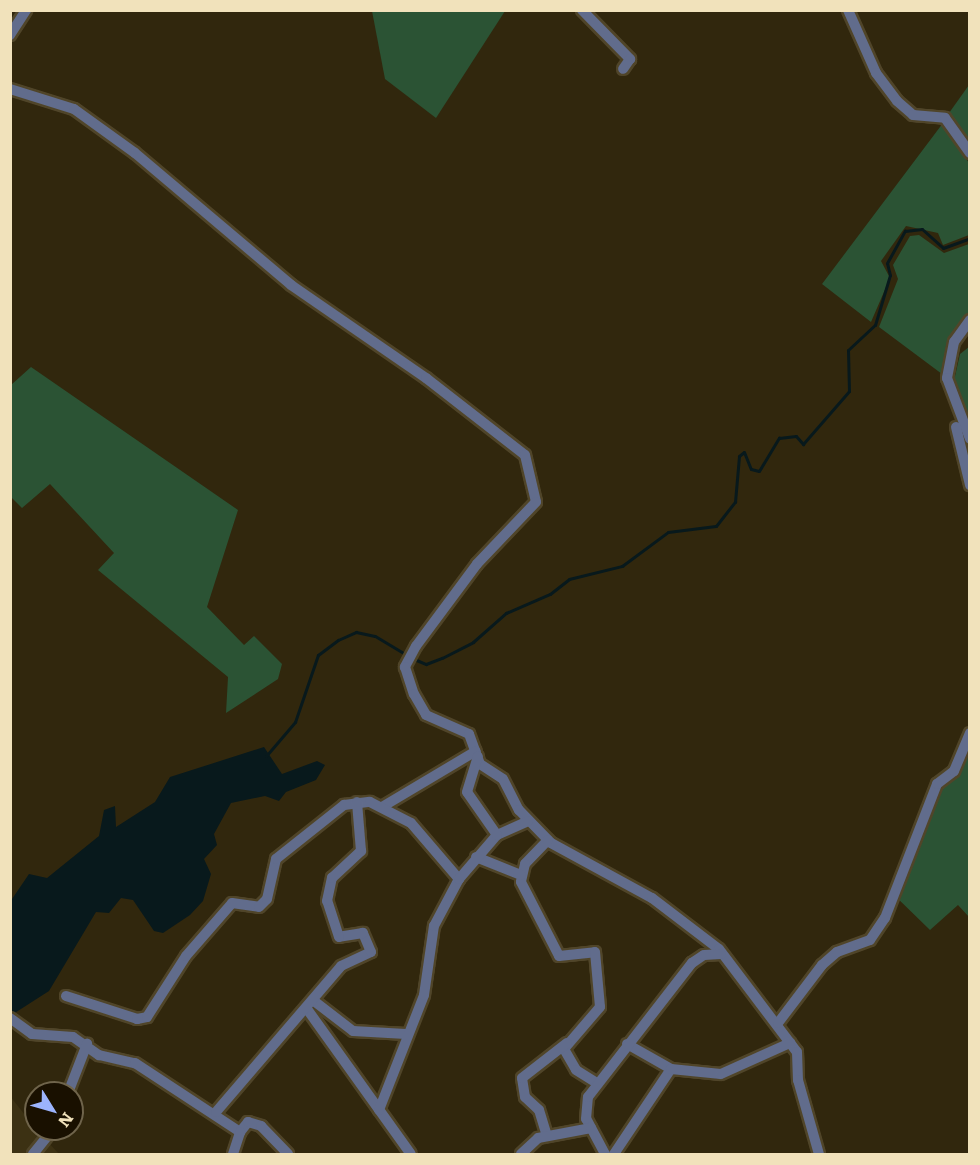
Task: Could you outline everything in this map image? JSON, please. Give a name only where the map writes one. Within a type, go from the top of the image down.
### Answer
[{"type":"street","points":[[10,35],[26,10]]},
{"type":"street","points":[[582,10],[630,59],[624,69]]},
{"type":"street","points":[[848,10],[876,73],[897,101],[914,116],[945,118],[969,153]]},
{"type":"street","points":[[10,89],[74,109],[126,147],[291,285],[426,378],[525,455],[536,489],[534,506],[477,564],[405,667],[422,711],[466,732],[484,769],[503,779],[528,821],[548,840],[652,898],[721,954],[778,1023],[797,1052],[798,1080],[819,1155]]},
{"type":"street","points":[[969,320],[954,342],[947,378],[969,439]]},
{"type":"street","points":[[956,427],[969,485]]},
{"type":"street","points":[[778,1023],[822,965],[837,952],[870,940],[885,918],[937,784],[954,771],[969,733]]},
{"type":"street","points":[[382,807],[477,754]]},
{"type":"street","points":[[477,754],[468,794],[497,835]]},
{"type":"street","points":[[216,1112],[267,1047],[310,1005],[341,966],[371,951],[363,933],[339,937],[327,901],[332,878],[361,851],[357,802]]},
{"type":"street","points":[[66,996],[137,1019],[147,1017],[186,956],[232,903],[259,907],[267,899],[276,859],[284,850],[344,805],[357,802],[382,807],[421,832],[459,879]]},
{"type":"street","points":[[379,1110],[428,980],[432,933],[459,879],[497,835],[528,821]]},
{"type":"street","points":[[521,875],[548,840]]},
{"type":"street","points":[[476,857],[521,875]]},
{"type":"street","points":[[521,875],[525,893],[559,956],[595,952],[600,1007],[584,1029],[564,1049],[576,1070],[597,1083]]},
{"type":"street","points":[[605,1155],[591,1128],[586,1110],[597,1083],[692,963],[704,955],[721,954]]},
{"type":"street","points":[[310,1005],[353,1031],[406,1034]]},
{"type":"street","points":[[310,1005],[411,1155]]},
{"type":"street","points":[[10,1018],[32,1034],[87,1044],[99,1055],[150,1071],[216,1112],[240,1132]]},
{"type":"street","points":[[547,1136],[539,1110],[525,1097],[525,1071],[533,1070],[584,1029]]},
{"type":"street","points":[[627,1044],[671,1069],[721,1074],[790,1043]]},
{"type":"street","points":[[73,1081],[87,1044]]},
{"type":"street","points":[[618,1153],[671,1069]]},
{"type":"street","points":[[233,1155],[240,1132],[248,1122],[254,1123],[288,1155]]},
{"type":"street","points":[[521,1155],[547,1136],[591,1128]]},
{"type":"street","points":[[33,1155],[44,1141]]},
{"type":"shaded area","points":[[264,747],[282,774],[317,761],[325,765],[316,780],[286,792],[279,801],[265,796],[231,803],[214,834],[217,845],[204,859],[211,874],[203,901],[190,915],[163,933],[154,931],[133,900],[121,898],[109,913],[96,912],[49,991],[10,1016],[10,902],[29,874],[47,878],[99,836],[104,810],[115,806],[116,827],[155,802],[170,777]]},
{"type":"shaded area","points":[[10,1096],[24,1114],[24,1141],[47,1141],[59,1154],[11,1154]]},
{"type":"green space","points":[[372,10],[505,11],[436,118],[385,79]]},
{"type":"green space","points":[[969,85],[969,145],[949,113]]},
{"type":"green space","points":[[943,123],[969,163],[969,235],[943,245],[938,233],[906,226],[881,261],[890,278],[871,322],[822,284]]},
{"type":"green space","points":[[919,235],[944,253],[969,244],[969,315],[949,341],[942,374],[879,327],[898,279],[893,265],[910,236]]},
{"type":"green space","points":[[969,347],[969,427],[951,394],[960,354]]},
{"type":"green space","points":[[31,367],[238,510],[207,607],[244,645],[254,636],[282,664],[278,679],[226,713],[228,677],[98,570],[114,553],[50,484],[22,508],[11,497],[11,385]]},
{"type":"green space","points":[[969,733],[969,917],[958,905],[930,930],[891,892],[937,784],[954,771]]},
{"type":"waterway","points":[[414,659],[426,664],[442,658],[473,642],[506,613],[550,594],[569,579],[622,566],[668,532],[716,526],[735,502],[739,456],[744,452],[751,469],[759,471],[779,438],[796,436],[803,444],[849,391],[848,350],[875,325],[890,275],[887,263],[905,231],[922,229],[943,248],[970,238]]},
{"type":"waterway","points":[[266,756],[295,722],[318,655],[338,640],[356,632],[375,636],[408,656]]}]
